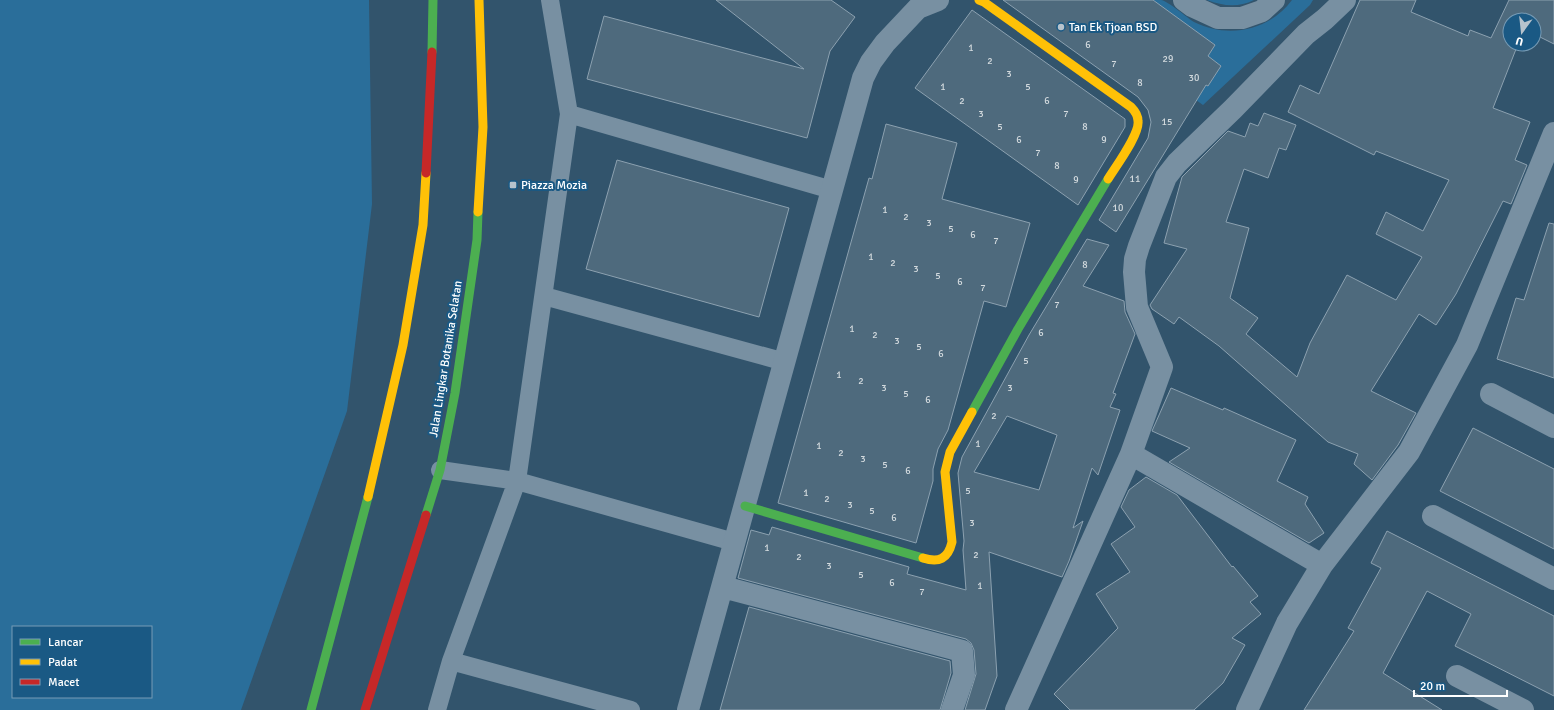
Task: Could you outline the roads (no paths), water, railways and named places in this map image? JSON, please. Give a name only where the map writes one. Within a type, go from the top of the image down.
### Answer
[{"type":"street","points":[[311,710],[361,525],[384,432],[403,345],[423,225],[430,110],[433,0]]},
{"type":"street","name":"Jalan Lingkar Botanika Selatan","points":[[365,710],[440,470],[454,392],[477,240],[483,127],[479,0]]},
{"type":"street","points":[[688,710],[863,78],[871,62],[912,4],[938,0]]},
{"type":"street","points":[[745,506],[929,560],[942,560],[950,552],[952,542],[945,472],[950,452],[1018,329],[1137,132],[1139,125],[1139,118],[1132,107],[980,0]]},
{"type":"street","points":[[1184,0],[1192,6],[1218,18],[1242,18],[1262,11],[1274,0]]},
{"type":"street","points":[[1016,710],[1131,454],[1162,367],[1160,358],[1137,307],[1134,272],[1137,252],[1160,189],[1166,177],[1177,163],[1233,110],[1306,34],[1326,19],[1345,0]]},
{"type":"street","points":[[1247,710],[1287,623],[1322,565],[1409,452],[1468,346],[1554,133]]},
{"type":"street","points":[[1491,394],[1554,427]]},
{"type":"street","points":[[1131,454],[1322,565]]},
{"type":"street","points":[[1433,516],[1554,579]]},
{"type":"street","points":[[723,587],[962,651],[964,675],[952,710]]},
{"type":"street","points":[[1457,676],[1523,710]]},
{"type":"lane","points":[[437,710],[451,661],[517,481],[569,114],[550,0]]},
{"type":"lane","points":[[569,114],[832,190]]},
{"type":"lane","points":[[544,296],[785,362]]},
{"type":"lane","points":[[440,470],[517,481],[734,542]]},
{"type":"lane","points":[[451,661],[631,710]]},
{"type":"place","name":"Tan Ek Tjoan BSD","points":[[1061,27]]},
{"type":"place","name":"Piazza Mozia","points":[[513,185]]}]
